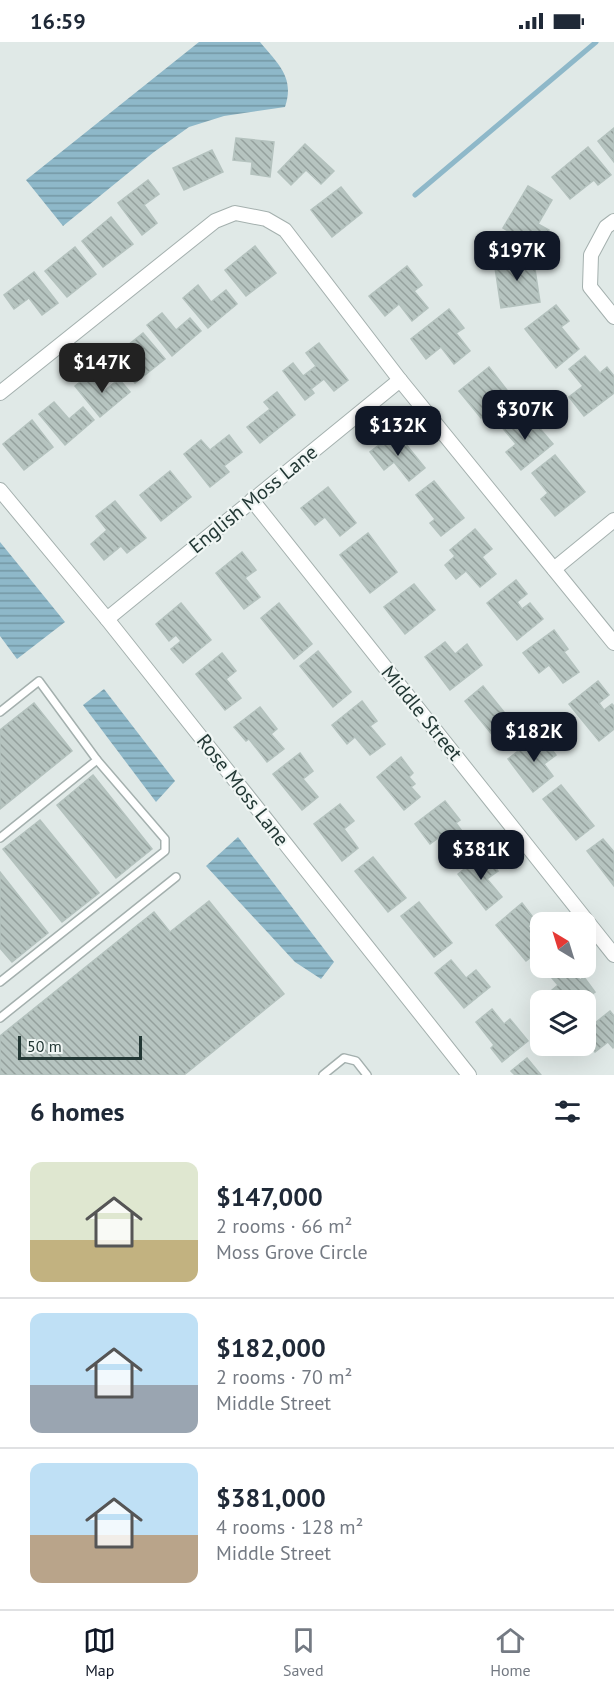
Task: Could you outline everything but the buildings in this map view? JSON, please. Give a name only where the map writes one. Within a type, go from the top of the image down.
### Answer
[{"type":"street","points":[[0,393],[215,221],[236,213],[266,219],[285,230],[400,380],[614,643]]},
{"type":"street","points":[[614,220],[606,227],[591,255],[590,287],[614,317]]},
{"type":"street","name":"English Moss Lane","points":[[106,619],[400,380]]},
{"type":"street","name":"Rose Moss Lane","points":[[0,490],[106,619],[469,1075]]},
{"type":"street","name":"Middle Street","points":[[252,500],[614,955]]},
{"type":"street","points":[[554,569],[614,520]]},
{"type":"lane","points":[[0,712],[39,681],[97,760],[165,839],[165,851],[0,982]]},
{"type":"lane","points":[[0,838],[97,760]]},
{"type":"lane","points":[[0,1018],[176,877]]},
{"type":"lane","points":[[323,1075],[344,1058],[356,1061],[367,1075]]},
{"type":"water","points":[[199,42],[260,42],[278,64],[286,79],[288,96],[285,107],[224,116],[189,127],[154,152],[63,226],[26,180]]},
{"type":"water","points":[[0,542],[65,622],[17,659],[0,636]]},
{"type":"water","points":[[104,689],[175,781],[156,802],[83,705]]},
{"type":"water","points":[[238,837],[334,962],[321,979],[295,962],[206,866]]},
{"type":"waterway","points":[[415,195],[596,42]]}]
